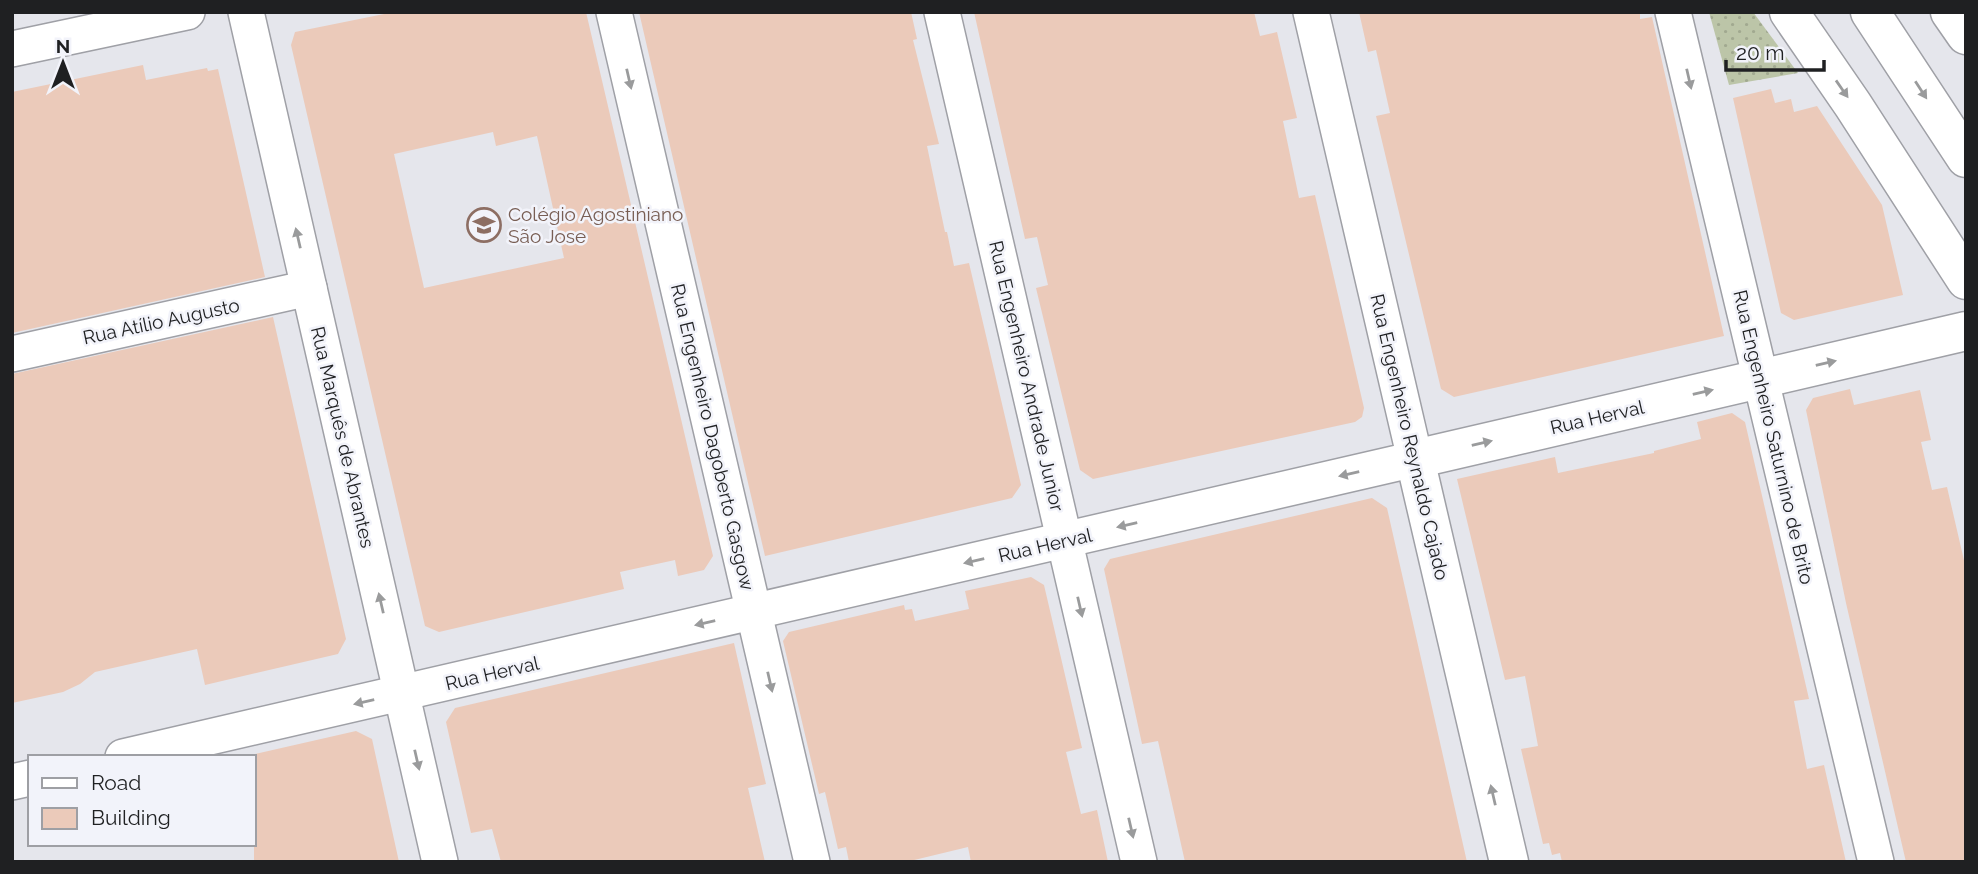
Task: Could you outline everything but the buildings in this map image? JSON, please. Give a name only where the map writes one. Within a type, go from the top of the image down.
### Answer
[{"type":"main road","points":[[1789,12],[1853,105],[1966,280]]},
{"type":"main road","points":[[1870,12],[1966,158]]},
{"type":"main road","points":[[1950,12],[1966,34]]},
{"type":"main road","name":"Rua Herval","points":[[1415,459],[1966,331]]},
{"type":"main road","name":"Rua Engenheiro Reynaldo Cajado","points":[[1415,459],[1509,862]]},
{"type":"street","points":[[12,49],[187,12]]},
{"type":"street","name":"Rua Marquês de Abrantes","points":[[246,12],[440,862]]},
{"type":"street","name":"Rua Engenheiro Dagoberto Gasgow","points":[[614,12],[812,862]]},
{"type":"street","name":"Rua Engenheiro Andrade Junior","points":[[942,12],[1139,862]]},
{"type":"street","name":"Rua Engenheiro Reynaldo Cajado","points":[[1311,12],[1415,459]]},
{"type":"street","name":"Rua Engenheiro Saturnino de Brito","points":[[1673,12],[1876,862]]},
{"type":"street","name":"Rua Atílio Augusto","points":[[12,354],[309,288]]},
{"type":"street","name":"Rua Herval","points":[[132,755],[1415,459]]},
{"type":"green space","points":[[1709,12],[1753,12],[1798,73],[1729,85]]},
{"type":"place","name":"Colégio Agostiniano São Jose","points":[[484,225]]}]
